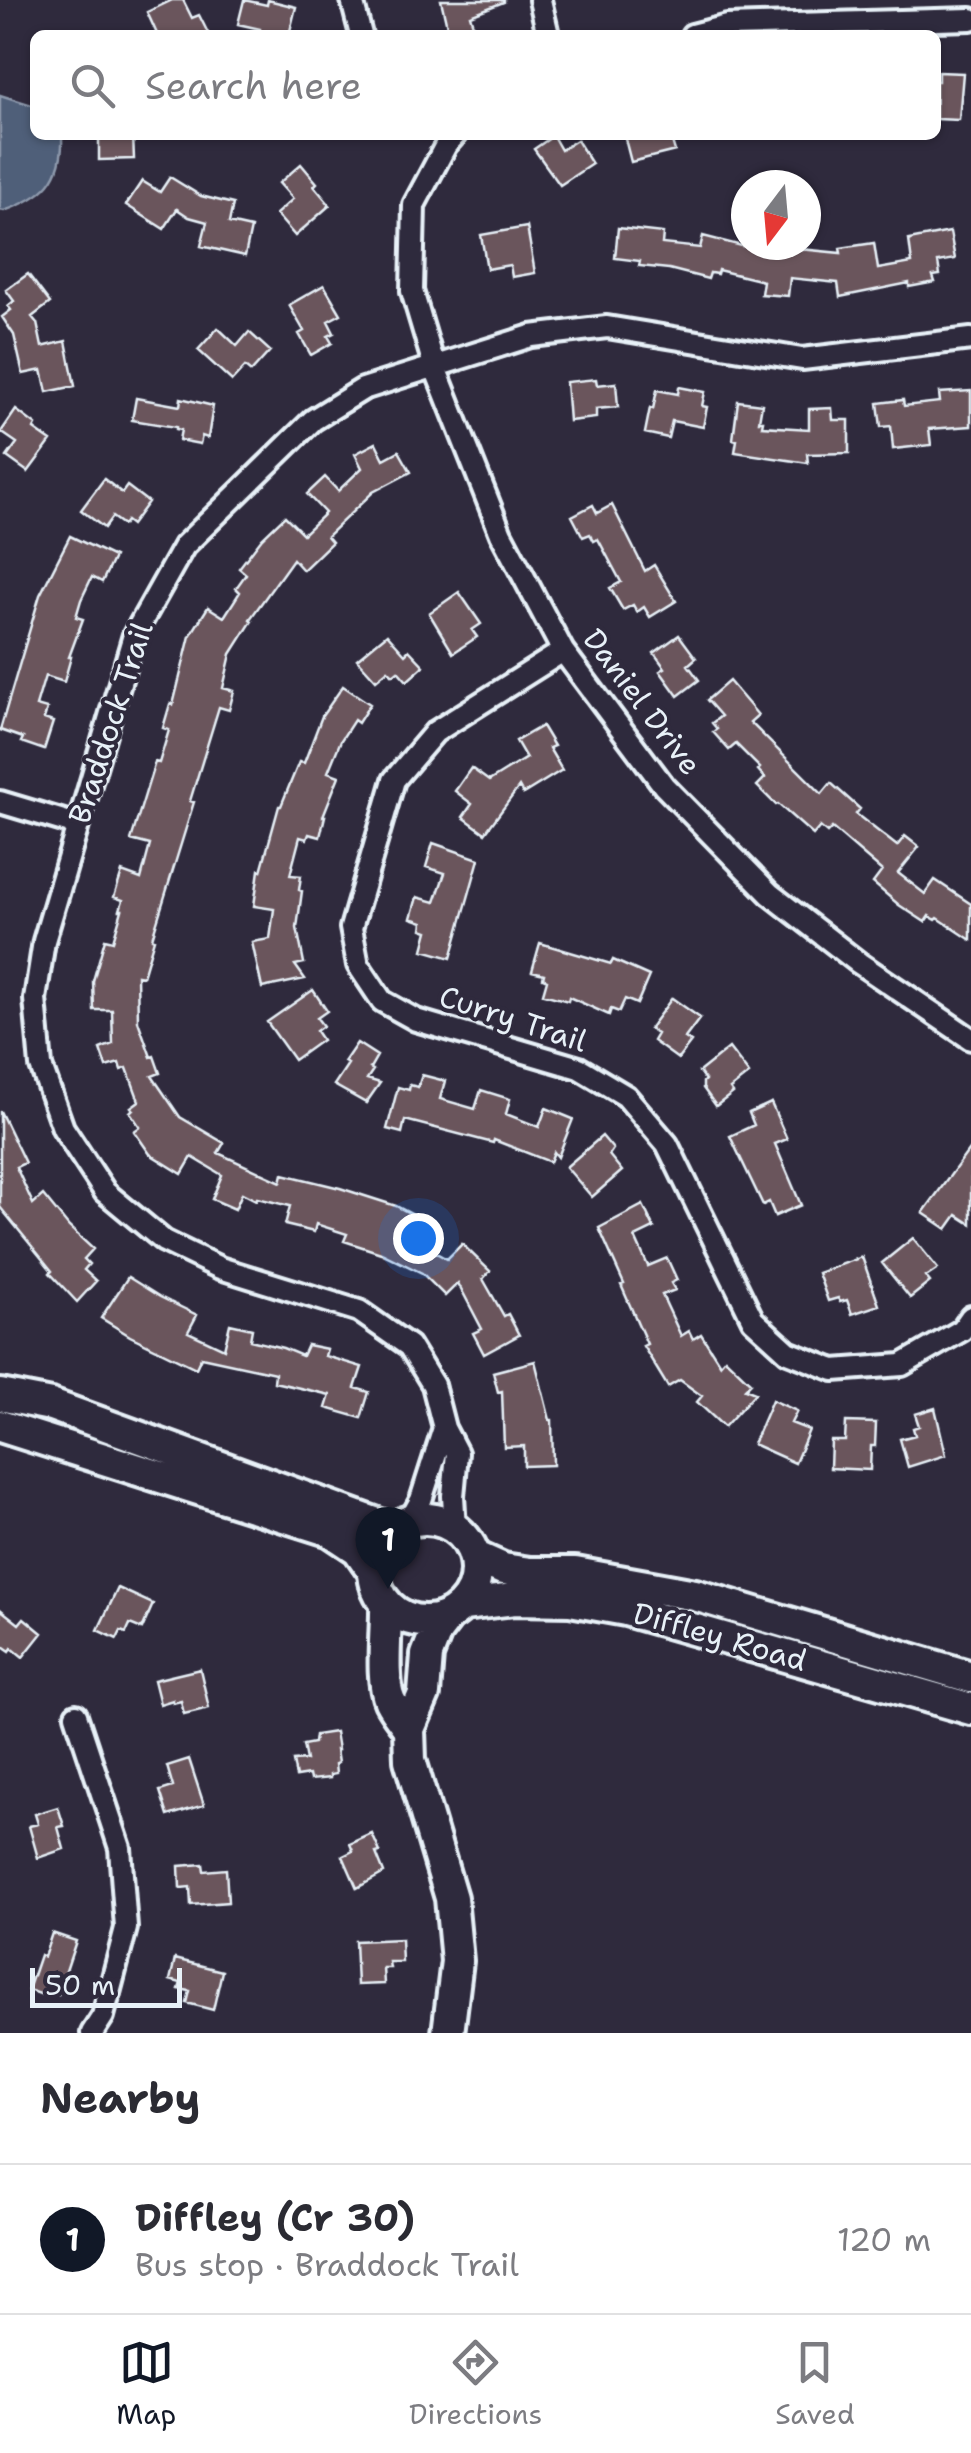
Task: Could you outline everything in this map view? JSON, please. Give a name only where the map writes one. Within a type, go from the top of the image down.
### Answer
[{"type":"main road","points":[[0,1395],[51,1405],[401,1526]]},
{"type":"main road","points":[[0,1426],[331,1531],[358,1550],[374,1572]]},
{"type":"main road","points":[[448,2033],[458,1961],[451,1898],[410,1760],[409,1728],[424,1694],[427,1654],[436,1632],[456,1610],[472,1590],[474,1556],[456,1529],[425,1519],[401,1526],[383,1541],[374,1572],[386,1602],[399,1614],[415,1620],[433,1621],[456,1610]]},
{"type":"main road","name":"Diffley Road","points":[[474,1556],[503,1569],[575,1574],[695,1595],[971,1677]]},
{"type":"main road","name":"Diffley Road","points":[[456,1610],[515,1599],[570,1600],[626,1610],[971,1708]]},
{"type":"main road","points":[[386,1602],[384,1666],[388,1698],[409,1728]]},
{"type":"street","points":[[352,0],[360,30]]},
{"type":"street","points":[[540,0],[547,30]]},
{"type":"street","points":[[711,30],[877,10],[971,19]]},
{"type":"street","name":"Daniel Drive","points":[[445,140],[414,205],[412,290],[434,365],[501,534],[563,650],[664,786],[770,894],[859,963],[971,1039]]},
{"type":"street","name":"Braddock Trail","points":[[456,1529],[453,1504],[457,1453],[444,1428],[434,1385],[408,1346],[359,1311],[220,1268],[164,1241],[105,1192],[63,1128],[40,1066],[35,999],[44,941],[134,635],[184,546],[312,420],[363,390],[531,336],[608,327],[802,358],[971,339]]},
{"type":"street","name":"Curry Trail","points":[[563,650],[434,732],[394,780],[352,928],[358,965],[382,1000],[416,1020],[578,1068],[626,1096],[667,1144],[754,1320],[788,1352],[834,1370],[902,1365],[962,1330],[971,1317]]},
{"type":"street","points":[[0,802],[77,824]]},
{"type":"street","points":[[401,1526],[421,1500],[444,1428]]},
{"type":"street","points":[[76,1715],[120,1848],[126,1928],[103,2016],[92,2033]]},
{"type":"water","points":[[0,95],[30,104],[30,140],[62,140],[62,150],[49,184],[30,199],[0,210]]},
{"type":"building","points":[[172,0],[183,0],[192,18],[199,15],[206,30],[155,30],[147,12]]},
{"type":"building","points":[[244,0],[267,5],[268,0],[296,7],[290,30],[260,30],[238,24]]},
{"type":"building","points":[[441,0],[504,0],[470,15],[474,28],[448,30]]},
{"type":"building","points":[[941,72],[963,73],[959,120],[941,119]]},
{"type":"building","points":[[99,140],[133,140],[134,159],[99,160]]},
{"type":"building","points":[[547,140],[555,140],[561,150],[577,140],[592,164],[560,185],[534,149]]},
{"type":"building","points":[[625,140],[672,140],[675,151],[631,162]]},
{"type":"building","points":[[301,164],[330,205],[295,236],[276,214],[293,199],[279,183]]},
{"type":"building","points":[[170,177],[201,196],[233,204],[229,223],[251,228],[245,256],[201,246],[207,222],[177,209],[164,229],[126,205],[142,181],[160,192]]},
{"type":"building","points":[[527,227],[535,273],[512,277],[510,265],[487,269],[481,235]]},
{"type":"building","points":[[618,228],[663,233],[662,244],[700,248],[703,236],[731,243],[731,260],[821,260],[821,251],[841,253],[840,248],[874,243],[878,269],[912,263],[909,240],[950,232],[955,259],[938,262],[940,275],[933,276],[935,282],[909,287],[909,283],[840,297],[838,283],[790,278],[788,296],[761,294],[763,281],[718,270],[717,274],[710,273],[708,279],[615,258]]},
{"type":"building","points":[[28,274],[50,303],[32,317],[42,347],[66,341],[75,386],[47,392],[42,370],[23,374],[14,335],[2,317],[14,301],[6,290]]},
{"type":"building","points":[[324,285],[341,314],[328,321],[334,333],[328,336],[332,343],[311,355],[299,334],[304,331],[289,305]]},
{"type":"building","points":[[218,328],[237,346],[249,332],[270,351],[251,372],[245,367],[232,381],[198,350]]},
{"type":"building","points":[[596,379],[597,385],[616,383],[618,407],[596,409],[596,418],[569,421],[566,382]]},
{"type":"building","points":[[679,387],[705,392],[703,427],[672,421],[668,438],[645,433],[657,390],[678,394]]},
{"type":"building","points":[[971,391],[971,426],[929,429],[931,445],[893,449],[891,426],[881,427],[878,403],[903,400],[904,406],[940,402],[939,393]]},
{"type":"building","points":[[136,398],[180,406],[181,398],[213,406],[208,438],[202,436],[200,444],[179,440],[181,430],[176,427],[132,420]]},
{"type":"building","points":[[738,401],[762,404],[762,426],[809,429],[809,409],[832,408],[833,420],[849,420],[849,453],[807,454],[808,463],[735,452]]},
{"type":"building","points":[[16,410],[51,441],[28,472],[7,457],[17,443],[1,432]]},
{"type":"building","points":[[376,443],[384,459],[399,451],[411,472],[373,492],[327,536],[332,542],[303,570],[293,559],[250,619],[231,654],[223,688],[234,691],[229,710],[219,707],[143,976],[137,975],[138,1021],[160,1073],[152,1076],[180,1117],[224,1143],[218,1153],[281,1182],[283,1174],[396,1206],[432,1225],[422,1245],[447,1259],[462,1244],[490,1271],[483,1279],[519,1335],[484,1354],[473,1333],[482,1329],[458,1283],[445,1296],[422,1273],[344,1241],[347,1234],[316,1224],[314,1232],[285,1225],[290,1206],[256,1200],[242,1193],[235,1209],[212,1199],[222,1175],[192,1157],[182,1174],[150,1154],[134,1131],[140,1127],[130,1112],[139,1101],[127,1068],[121,1070],[119,1063],[106,1067],[100,1049],[113,1044],[112,1010],[94,1010],[93,981],[105,939],[113,941],[122,910],[123,900],[114,897],[122,872],[141,879],[150,845],[131,840],[169,730],[163,728],[170,704],[173,705],[190,636],[208,607],[224,617],[246,574],[239,568],[262,538],[285,516],[303,534],[325,513],[307,494],[325,477],[338,491],[362,468],[355,454]]},
{"type":"building","points":[[104,479],[122,493],[127,486],[148,502],[131,525],[126,521],[123,525],[112,517],[104,528],[81,510]]},
{"type":"building","points":[[593,505],[597,513],[612,505],[645,571],[654,565],[676,601],[650,617],[644,607],[637,612],[633,605],[623,610],[610,588],[621,582],[598,539],[594,541],[590,534],[583,537],[572,516]]},
{"type":"building","points":[[70,536],[114,557],[102,582],[92,577],[81,600],[76,617],[83,619],[64,682],[45,676],[36,706],[47,709],[44,719],[53,722],[44,750],[0,730],[40,595]]},
{"type":"building","points":[[459,592],[481,624],[472,630],[477,637],[453,653],[429,613]]},
{"type":"building","points":[[387,634],[405,654],[409,650],[424,666],[407,681],[398,671],[393,675],[388,670],[376,680],[357,659]]},
{"type":"building","points":[[679,635],[696,658],[688,665],[699,680],[678,696],[660,671],[665,668],[654,653]]},
{"type":"building","points":[[729,681],[758,715],[750,722],[822,794],[831,783],[860,809],[856,814],[897,846],[905,836],[919,847],[898,873],[925,894],[935,880],[971,904],[971,940],[938,918],[929,916],[925,922],[899,905],[873,883],[882,871],[832,828],[827,833],[820,827],[813,835],[757,786],[765,778],[760,768],[736,744],[729,750],[713,732],[717,729],[712,723],[721,716],[707,700]]},
{"type":"building","points":[[343,686],[370,704],[341,740],[328,772],[339,776],[323,816],[320,837],[300,837],[290,875],[301,876],[297,928],[304,963],[295,965],[305,979],[262,988],[252,942],[270,939],[274,909],[254,906],[259,870],[279,806],[299,762],[304,763],[322,716]]},
{"type":"building","points":[[542,726],[562,770],[523,794],[519,787],[485,833],[463,817],[472,804],[455,791],[471,768],[489,781],[526,758],[516,741]]},
{"type":"building","points":[[433,843],[479,859],[451,958],[423,950],[428,931],[422,929],[423,922],[411,918],[417,897],[435,902],[445,873],[426,867]]},
{"type":"building","points":[[540,943],[611,964],[613,960],[649,976],[637,1004],[625,999],[619,1012],[611,1009],[609,1015],[569,997],[568,1001],[543,994],[547,980],[544,974],[532,971]]},
{"type":"building","points":[[313,990],[327,1011],[317,1018],[323,1026],[316,1031],[322,1040],[294,1060],[267,1022]]},
{"type":"building","points":[[672,998],[700,1018],[685,1038],[691,1042],[678,1059],[653,1041],[657,1034],[649,1029]]},
{"type":"building","points":[[357,1043],[377,1056],[367,1079],[380,1083],[366,1103],[334,1085]]},
{"type":"building","points":[[729,1048],[749,1074],[716,1106],[703,1088],[705,1080],[699,1072]]},
{"type":"building","points":[[422,1075],[445,1081],[440,1099],[475,1109],[481,1090],[510,1099],[506,1114],[539,1127],[546,1108],[573,1119],[558,1157],[554,1152],[550,1162],[494,1140],[493,1143],[405,1120],[402,1133],[387,1129],[398,1087],[418,1087]]},
{"type":"building","points":[[771,1103],[787,1139],[775,1144],[801,1205],[775,1216],[769,1202],[763,1205],[730,1136],[754,1125],[749,1113]]},
{"type":"building","points":[[0,1111],[25,1163],[16,1167],[33,1204],[43,1195],[93,1249],[84,1259],[89,1264],[84,1270],[96,1281],[77,1302],[0,1207]]},
{"type":"building","points":[[602,1136],[613,1149],[609,1155],[622,1171],[592,1197],[566,1167]]},
{"type":"building","points":[[971,1147],[971,1224],[957,1215],[947,1229],[923,1213]]},
{"type":"building","points":[[643,1205],[654,1228],[635,1237],[648,1266],[667,1258],[677,1280],[671,1283],[675,1290],[662,1295],[681,1336],[689,1331],[693,1339],[701,1334],[720,1364],[725,1358],[751,1383],[745,1389],[755,1393],[724,1427],[697,1402],[702,1396],[680,1380],[668,1387],[643,1346],[647,1344],[599,1228]]},
{"type":"building","points":[[913,1238],[938,1269],[926,1277],[930,1282],[910,1298],[882,1263]]},
{"type":"building","points":[[862,1257],[879,1305],[852,1314],[847,1300],[828,1301],[818,1273]]},
{"type":"building","points":[[128,1277],[197,1315],[188,1332],[224,1349],[230,1324],[252,1329],[250,1340],[302,1356],[307,1345],[327,1349],[325,1356],[362,1367],[355,1388],[369,1392],[361,1418],[326,1408],[330,1395],[274,1382],[275,1373],[201,1357],[196,1368],[130,1336],[101,1318]]},
{"type":"building","points":[[535,1361],[552,1420],[553,1465],[524,1466],[524,1446],[504,1447],[502,1391],[498,1392],[493,1372]]},
{"type":"building","points":[[772,1400],[797,1411],[791,1423],[809,1430],[795,1463],[753,1444]]},
{"type":"building","points":[[935,1408],[946,1455],[908,1467],[900,1439],[915,1435],[913,1428],[919,1426],[915,1414]]},
{"type":"building","points":[[846,1422],[876,1423],[870,1470],[830,1468],[831,1441],[845,1441]]},
{"type":"building","points":[[118,1588],[153,1604],[142,1629],[130,1624],[117,1639],[98,1630]]},
{"type":"building","points":[[0,1609],[19,1624],[24,1618],[42,1633],[23,1657],[0,1644]]},
{"type":"building","points":[[200,1669],[209,1708],[184,1714],[181,1701],[160,1704],[154,1680]]},
{"type":"building","points":[[335,1732],[336,1774],[310,1780],[309,1775],[296,1777],[293,1761],[306,1760],[303,1745],[314,1743],[315,1735]]},
{"type":"building","points":[[189,1759],[204,1805],[168,1816],[160,1791],[173,1787],[167,1766]]},
{"type":"building","points":[[58,1807],[64,1826],[58,1827],[64,1849],[38,1858],[29,1826],[38,1824],[35,1814]]},
{"type":"building","points":[[372,1834],[384,1873],[357,1888],[343,1856],[353,1851],[350,1844]]},
{"type":"building","points":[[203,1864],[204,1871],[226,1869],[228,1902],[191,1905],[190,1887],[180,1888],[179,1866]]},
{"type":"building","points":[[52,1933],[76,1941],[58,1995],[45,1991],[43,1995],[28,1990]]},
{"type":"building","points":[[401,1939],[402,1962],[389,1962],[390,1968],[383,1968],[384,1984],[357,1985],[355,1941]]},
{"type":"building","points":[[175,1959],[222,1971],[213,2010],[187,2003],[190,1991],[179,1989],[181,1983],[170,1980]]},
{"type":"place","name":"Diffley (Cr 30)","points":[[388,1589]]}]
